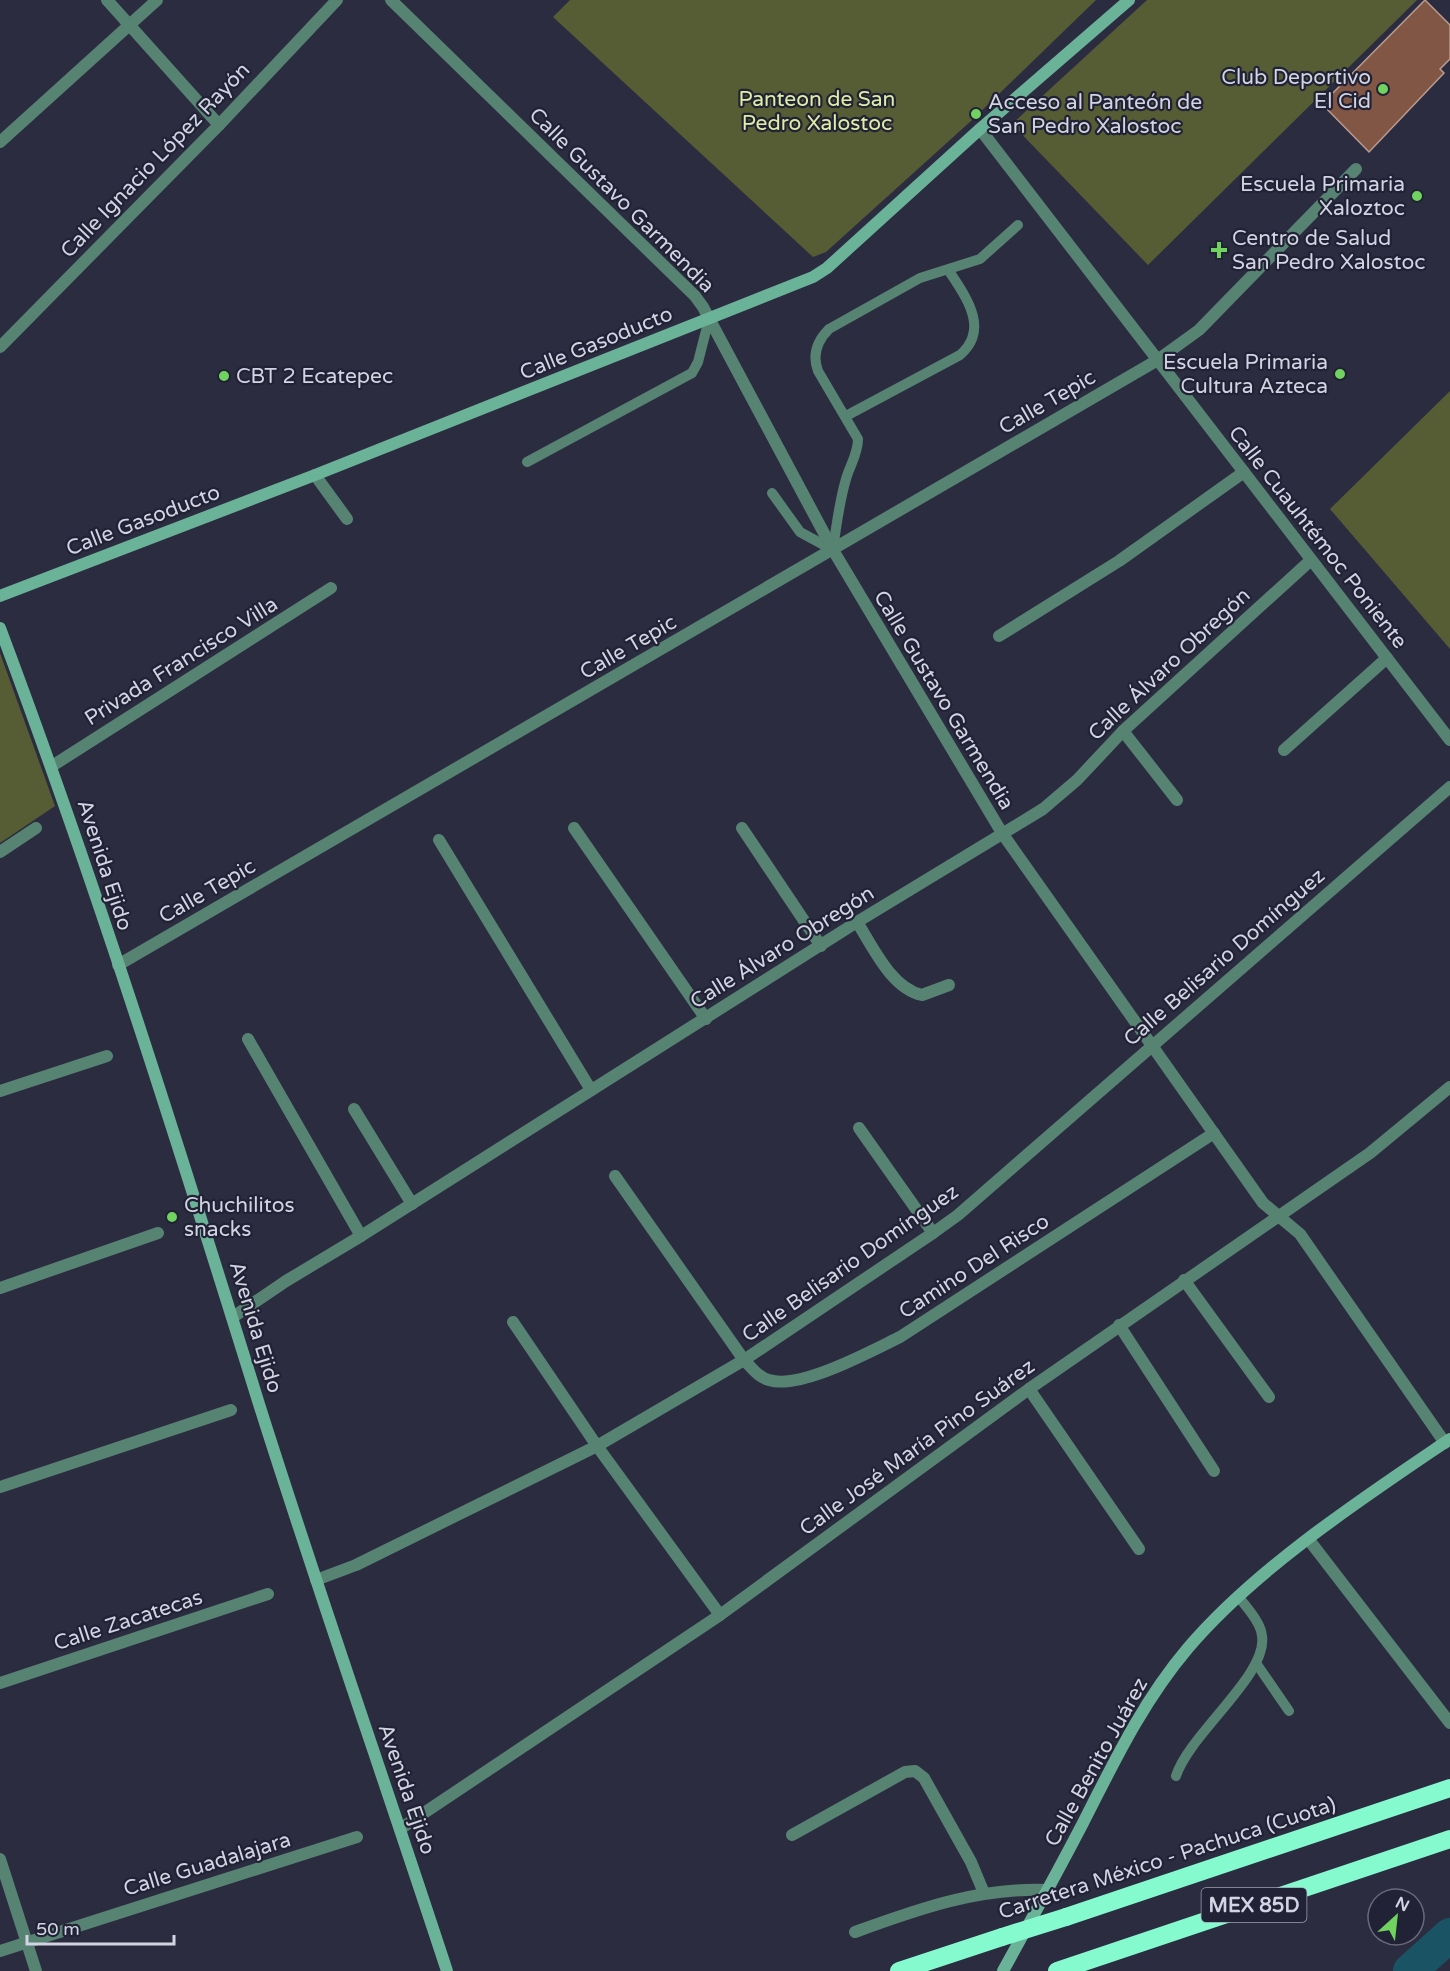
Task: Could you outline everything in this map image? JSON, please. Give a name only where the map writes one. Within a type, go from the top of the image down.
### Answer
[{"type":"highway","name":"Carretera México - Pachuca (Cuota)","points":[[899,1971],[1450,1788]]},
{"type":"highway","name":"MEX 85D","points":[[1057,1971],[1450,1839]]},
{"type":"main road","name":"Calle Gasoducto","points":[[0,596],[315,475],[813,277],[826,268],[980,129],[1129,0]]},
{"type":"main road","name":"Avenida Ejido","points":[[0,628],[52,766],[233,1317],[316,1580],[447,1971]]},
{"type":"main road","name":"Calle Benito Juárez","points":[[1003,1971],[1048,1890],[1130,1731],[1187,1649],[1238,1596],[1309,1540],[1448,1443]]},
{"type":"street","points":[[107,0],[219,125]]},
{"type":"street","points":[[0,142],[157,0]]},
{"type":"street","name":"Calle Ignacio López Rayón","points":[[0,347],[219,125],[337,0]]},
{"type":"street","name":"Calle Gustavo Garmendia","points":[[391,0],[695,296],[833,550],[1002,833],[1154,1045],[1263,1203],[1300,1234],[1448,1443]]},
{"type":"street","name":"Calle Cuauhtémoc Poniente","points":[[980,129],[1156,361],[1450,740]]},
{"type":"street","name":"Calle Tepic","points":[[118,965],[1156,361],[1199,330],[1356,169]]},
{"type":"street","points":[[999,636],[1119,561],[1244,472]]},
{"type":"street","points":[[315,475],[347,519]]},
{"type":"street","name":"Calle Álvaro Obregón","points":[[233,1317],[286,1281],[1062,794],[1123,731],[1311,560]]},
{"type":"street","name":"Privada Francisco Villa","points":[[52,766],[331,588]]},
{"type":"street","points":[[1284,750],[1387,658]]},
{"type":"street","points":[[1123,731],[1177,800]]},
{"type":"street","name":"Calle Belisario Domínguez","points":[[316,1580],[356,1564],[597,1446],[744,1360],[933,1233],[958,1215],[1450,787]]},
{"type":"street","points":[[0,852],[36,828]]},
{"type":"street","points":[[574,828],[706,1018]]},
{"type":"street","points":[[742,828],[821,946]]},
{"type":"street","points":[[439,840],[591,1090]]},
{"type":"street","points":[[857,922],[893,976],[905,987],[922,995],[948,985]]},
{"type":"street","points":[[248,1039],[361,1236]]},
{"type":"street","points":[[0,1091],[107,1056]]},
{"type":"street","name":"Calle José María Pino Suárez","points":[[400,1829],[720,1615],[1119,1325],[1370,1153],[1450,1087]]},
{"type":"street","points":[[354,1108],[412,1204]]},
{"type":"street","points":[[859,1128],[933,1233]]},
{"type":"street","name":"Camino Del Risco","points":[[615,1176],[744,1360],[758,1375],[777,1382],[813,1375],[859,1358],[926,1322],[1214,1134]]},
{"type":"street","points":[[0,1288],[158,1233]]},
{"type":"street","points":[[1184,1280],[1269,1397]]},
{"type":"street","points":[[513,1322],[597,1446],[720,1615]]},
{"type":"street","points":[[1119,1325],[1214,1471]]},
{"type":"street","points":[[1029,1389],[1139,1549]]},
{"type":"street","points":[[0,1488],[231,1410]]},
{"type":"street","points":[[1309,1540],[1450,1723]]},
{"type":"street","name":"Calle Zacatecas","points":[[0,1683],[268,1594]]},
{"type":"street","points":[[792,1835],[905,1772],[915,1771],[924,1778],[971,1862],[984,1893]]},
{"type":"street","name":"Calle Guadalajara","points":[[0,1951],[357,1838]]},
{"type":"street","points":[[0,1859],[36,1971]]},
{"type":"street","points":[[855,1932],[927,1906],[984,1893],[1022,1889],[1048,1890]]},
{"type":"lane","points":[[772,493],[800,532],[833,550],[846,477],[858,449],[858,439],[818,371],[814,360],[822,337],[829,329],[920,278],[980,260],[1017,225]]},
{"type":"lane","points":[[846,416],[960,355],[968,348],[973,338],[973,314],[949,271]]},
{"type":"lane","points":[[526,462],[692,373],[698,362],[709,319]]},
{"type":"lane","points":[[1176,1776],[1189,1748],[1239,1689],[1256,1663],[1263,1644],[1262,1633],[1238,1596]]},
{"type":"lane","points":[[1256,1663],[1289,1711]]},
{"type":"green space","name":"Panteon de San Pedro Xalostoc","points":[[570,0],[1096,0],[971,121],[826,252],[813,257],[553,17]]},
{"type":"green space","points":[[1147,0],[1417,0],[1148,265],[1012,124]]},
{"type":"green space","points":[[1450,391],[1450,649],[1330,509]]},
{"type":"green space","points":[[0,653],[55,806],[0,843]]},
{"type":"building","name":"Club Deportivo El Cid","points":[[1425,0],[1450,25],[1450,59],[1440,69],[1444,73],[1369,152],[1322,104]]},
{"type":"waterway","points":[[1410,1971],[1450,1935]]},
{"type":"place","name":"Club Deportivo El Cid","points":[[1383,89]]},
{"type":"place","name":"Acceso al Panteón de San Pedro Xalostoc","points":[[976,114]]},
{"type":"place","name":"Escuela Primaria Xaloztoc","points":[[1417,196]]},
{"type":"place","name":"Centro de Salud San Pedro Xalostoc","points":[[1219,250]]},
{"type":"place","name":"Escuela Primaria Cultura Azteca","points":[[1340,374]]},
{"type":"place","name":"CBT 2 Ecatepec","points":[[224,376]]},
{"type":"place","name":"Chuchilitos snacks","points":[[172,1217]]}]
